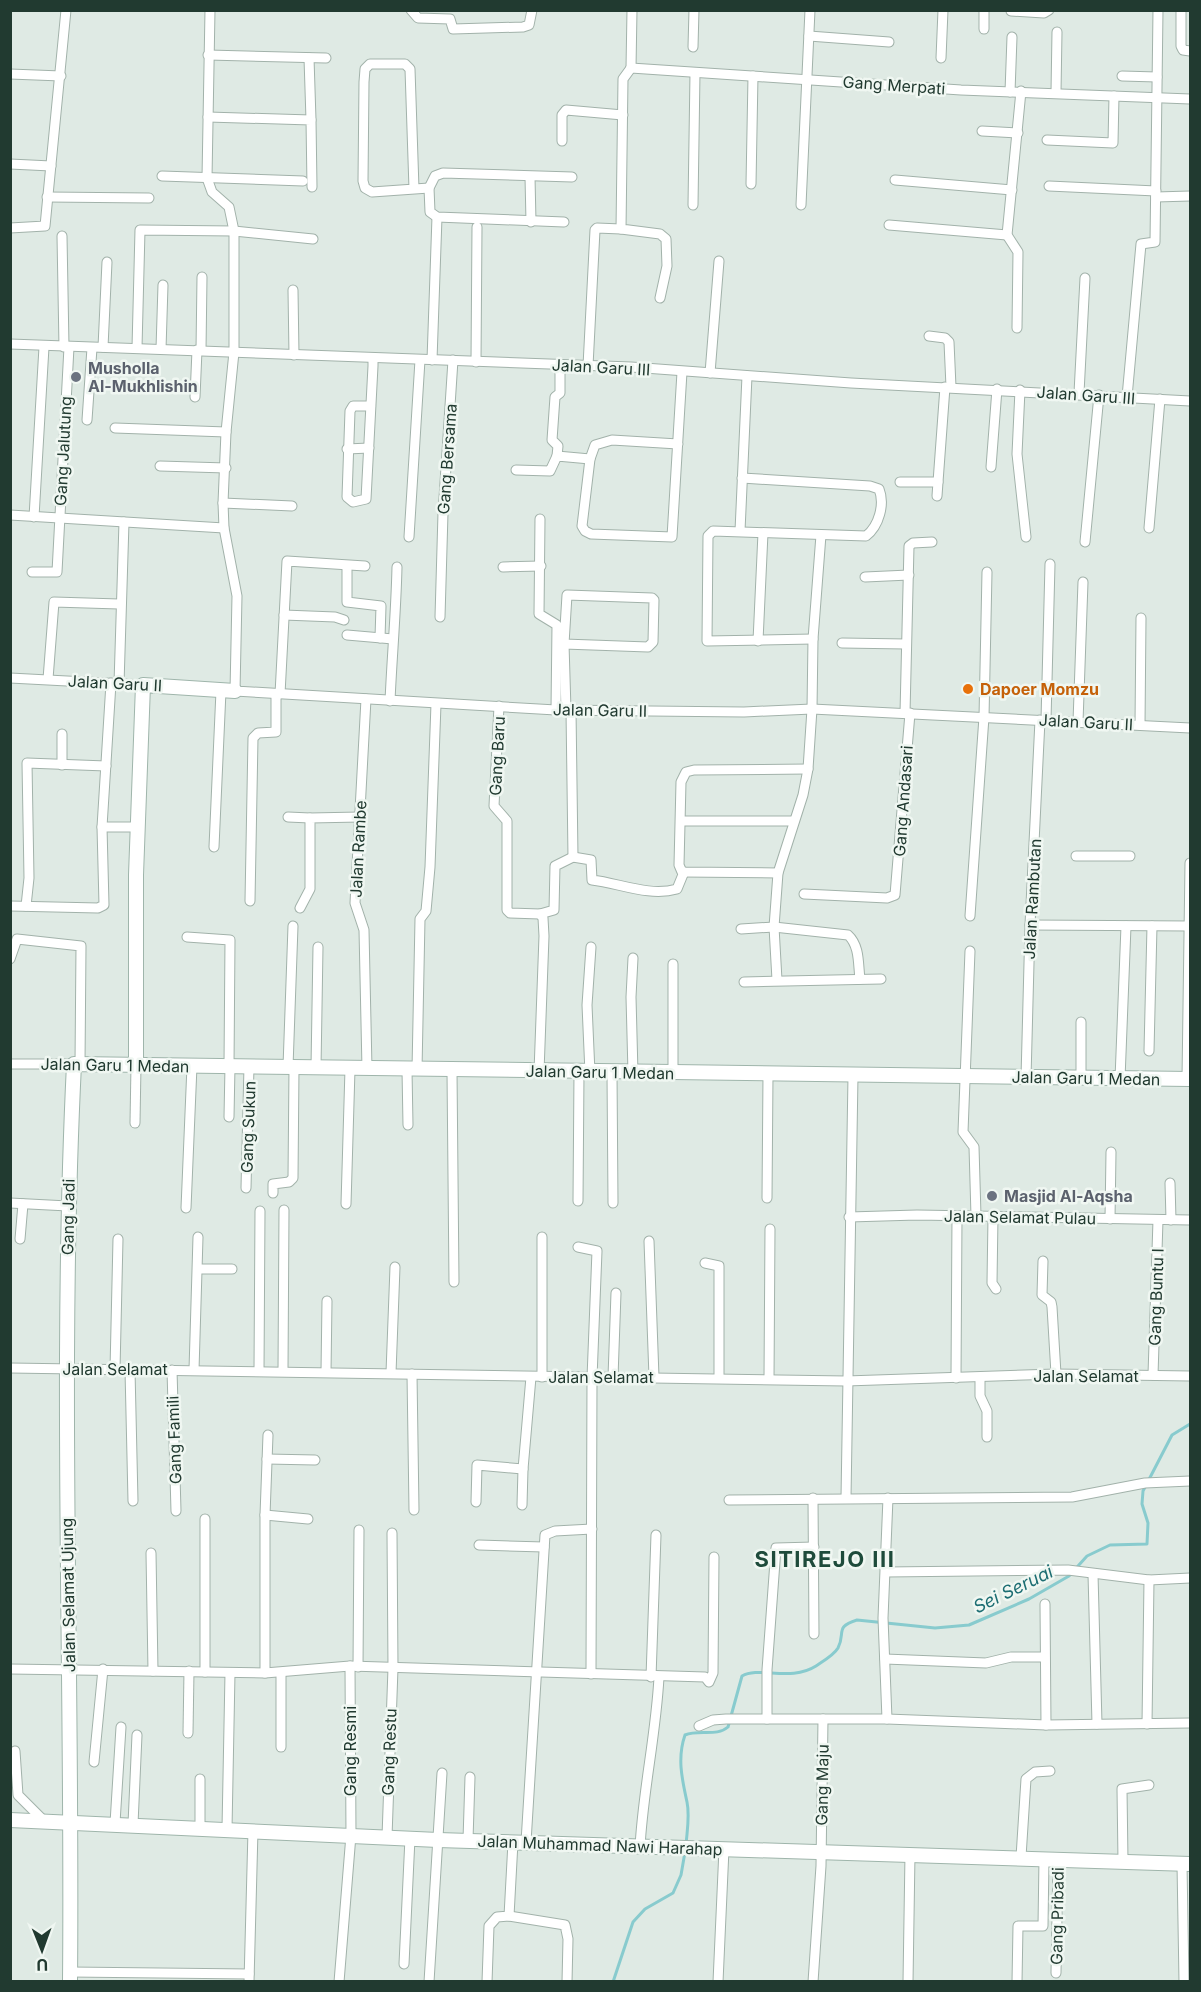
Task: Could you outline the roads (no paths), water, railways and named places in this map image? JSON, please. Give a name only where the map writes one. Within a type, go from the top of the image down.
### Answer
[{"type":"street","points":[[10,228],[44,227],[66,10]]},
{"type":"street","points":[[210,10],[207,178],[212,192],[230,207],[234,231],[234,352],[226,432],[223,503],[224,528],[237,596],[235,691]]},
{"type":"street","points":[[411,10],[418,18],[450,19],[453,29],[523,27],[529,25],[532,10]]},
{"type":"street","points":[[621,229],[623,80],[631,68],[632,10]]},
{"type":"street","points":[[693,47],[694,10]]},
{"type":"street","points":[[801,205],[810,10]]},
{"type":"street","points":[[941,58],[943,10]]},
{"type":"street","points":[[984,10],[984,29]]},
{"type":"street","points":[[1011,11],[1044,13],[1049,10]]},
{"type":"street","points":[[1127,397],[1141,244],[1155,242],[1158,10]]},
{"type":"street","points":[[1181,10],[1181,45],[1183,50],[1191,51]]},
{"type":"street","points":[[1056,92],[1057,32]]},
{"type":"street","points":[[809,36],[889,42]]},
{"type":"street","points":[[1010,92],[1012,37]]},
{"type":"street","points":[[208,55],[326,58]]},
{"type":"street","points":[[309,58],[312,187]]},
{"type":"street","points":[[414,189],[410,69],[405,63],[370,64],[364,74],[363,181],[365,188],[372,192],[429,188]]},
{"type":"street","name":"Gang Merpati","points":[[631,68],[1010,92],[1191,99]]},
{"type":"street","points":[[693,206],[695,73]]},
{"type":"street","points":[[10,74],[61,76]]},
{"type":"street","points":[[751,184],[753,76]]},
{"type":"street","points":[[1122,76],[1157,77]]},
{"type":"street","points":[[1017,328],[1018,252],[1007,235],[1021,91]]},
{"type":"street","points":[[1047,140],[1113,143],[1114,96]]},
{"type":"street","points":[[562,141],[562,115],[566,110],[623,115]]},
{"type":"street","points":[[208,117],[311,120]]},
{"type":"street","points":[[982,131],[1018,134]]},
{"type":"street","points":[[10,164],[51,166]]},
{"type":"street","points":[[564,222],[436,217],[430,212],[429,188],[435,176],[443,173],[572,177]]},
{"type":"street","points":[[162,176],[303,181]]},
{"type":"street","points":[[530,177],[531,222]]},
{"type":"street","points":[[895,180],[1012,190]]},
{"type":"street","points":[[1049,186],[1191,196]]},
{"type":"street","points":[[47,197],[149,198]]},
{"type":"street","points":[[432,360],[436,217]]},
{"type":"street","points":[[889,225],[1007,235]]},
{"type":"street","points":[[476,362],[477,227]]},
{"type":"street","points":[[588,366],[595,230],[597,228],[660,234],[666,239],[667,266],[660,298]]},
{"type":"street","points":[[137,348],[140,230],[234,231],[313,239]]},
{"type":"street","name":"Gang Jalutung","points":[[32,572],[57,572],[67,347],[62,236]]},
{"type":"street","points":[[710,373],[719,261]]},
{"type":"street","points":[[104,347],[107,262]]},
{"type":"street","points":[[195,397],[202,278]]},
{"type":"street","points":[[1079,393],[1085,278]]},
{"type":"street","points":[[161,349],[163,285]]},
{"type":"street","points":[[293,290],[294,355]]},
{"type":"street","points":[[929,336],[945,338],[949,342],[948,387],[937,496]]},
{"type":"street","name":"Jalan Garu III","points":[[10,344],[44,347],[199,350],[373,360],[453,360],[588,366],[1191,401]]},
{"type":"street","points":[[34,517],[44,347]]},
{"type":"street","points":[[87,420],[92,348]]},
{"type":"street","points":[[371,406],[353,406],[350,411],[347,496],[353,502],[366,499],[369,448],[371,406],[373,360]]},
{"type":"street","points":[[409,537],[420,360]]},
{"type":"street","name":"Gang Bersama","points":[[440,617],[441,557],[453,360]]},
{"type":"street","points":[[516,470],[550,471],[557,456],[558,446],[552,440],[552,434],[555,397],[560,393],[560,365]]},
{"type":"street","points":[[678,444],[612,440],[595,445],[590,459],[582,526],[585,531],[591,534],[670,538],[674,534],[682,372]]},
{"type":"street","points":[[740,531],[747,376]]},
{"type":"street","points":[[991,467],[997,389]]},
{"type":"street","points":[[1020,390],[1021,420],[1017,454],[1026,537]]},
{"type":"street","points":[[1085,542],[1099,395]]},
{"type":"street","points":[[1149,528],[1160,399]]},
{"type":"street","points":[[115,428],[226,432]]},
{"type":"street","points":[[347,449],[369,448]]},
{"type":"street","points":[[557,456],[590,459]]},
{"type":"street","points":[[160,466],[226,468]]},
{"type":"street","points":[[742,478],[870,486],[879,489],[882,503],[872,531],[861,537],[740,531],[713,531],[708,536],[706,640],[710,643],[813,639]]},
{"type":"street","points":[[900,482],[938,482]]},
{"type":"street","points":[[223,503],[292,506]]},
{"type":"street","points":[[10,515],[224,528]]},
{"type":"street","points":[[540,519],[539,614],[557,625],[573,857]]},
{"type":"street","points":[[10,906],[98,908],[104,905],[102,827],[115,684],[124,522]]},
{"type":"street","points":[[758,641],[763,533]]},
{"type":"street","points":[[777,980],[774,927],[778,873],[803,795],[808,769],[813,639],[821,535]]},
{"type":"street","name":"Gang Andasari","points":[[804,894],[887,898],[895,894],[908,713],[906,644],[910,544],[932,542]]},
{"type":"street","points":[[250,901],[253,738],[258,733],[276,732],[287,561],[365,566]]},
{"type":"street","name":"Jalan Rambutan","points":[[1026,1078],[1029,925],[1043,720],[1050,564]]},
{"type":"street","points":[[346,566],[346,602],[381,606],[380,638]]},
{"type":"street","points":[[503,567],[540,566]]},
{"type":"street","points":[[390,701],[392,655],[396,639],[397,567]]},
{"type":"street","points":[[970,916],[984,717],[987,572]]},
{"type":"street","points":[[865,577],[909,575]]},
{"type":"street","points":[[1078,722],[1083,582]]},
{"type":"street","points":[[564,644],[650,646],[654,600],[652,598],[567,594],[564,644],[564,710]]},
{"type":"street","points":[[48,680],[54,602],[119,604]]},
{"type":"street","points":[[284,615],[335,617],[344,620]]},
{"type":"street","points":[[1140,725],[1141,618]]},
{"type":"street","points":[[347,634],[393,639]]},
{"type":"street","points":[[842,643],[906,644]]},
{"type":"street","name":"Jalan Garu II","points":[[10,678],[564,710],[744,712],[812,710],[1191,728]]},
{"type":"street","points":[[135,1122],[137,827],[143,685]]},
{"type":"street","points":[[214,847],[221,691]]},
{"type":"street","name":"Jalan Rambe","points":[[366,699],[355,903],[364,930],[367,1069]]},
{"type":"street","points":[[408,1125],[420,919],[426,911],[430,867],[436,704]]},
{"type":"street","name":"Gang Baru","points":[[499,706],[494,806],[507,821],[507,910],[510,913],[540,914]]},
{"type":"street","points":[[62,734],[62,765]]},
{"type":"street","points":[[26,906],[29,878],[27,763],[106,766]]},
{"type":"street","points":[[684,872],[679,865],[681,782],[689,771],[808,769]]},
{"type":"street","points":[[288,817],[360,818]]},
{"type":"street","points":[[300,908],[310,889],[310,818]]},
{"type":"street","points":[[681,821],[794,821]]},
{"type":"street","points":[[102,827],[137,827]]},
{"type":"street","points":[[1076,856],[1130,856]]},
{"type":"street","points":[[539,1072],[544,936],[543,918],[540,914],[555,909],[555,866],[573,857],[591,860],[592,880],[619,883],[637,889],[677,889],[684,872]]},
{"type":"street","points":[[1189,1079],[1191,863]]},
{"type":"street","points":[[684,872],[778,873]]},
{"type":"street","points":[[1029,925],[1190,926]]},
{"type":"street","points":[[273,1193],[273,1184],[289,1182],[293,1178],[291,1067],[293,926]]},
{"type":"street","points":[[1120,1078],[1126,926]]},
{"type":"street","points":[[1149,1051],[1152,926]]},
{"type":"street","points":[[741,929],[774,927],[848,935],[854,941],[857,950],[860,979]]},
{"type":"street","points":[[187,938],[230,940],[228,1117]]},
{"type":"street","points":[[10,960],[17,939],[81,946],[77,1064]]},
{"type":"street","points":[[316,1068],[318,946]]},
{"type":"street","points":[[578,1201],[591,947]]},
{"type":"street","points":[[970,951],[963,1077],[963,1132],[974,1147],[976,1216]]},
{"type":"street","points":[[633,958],[630,997],[633,1072]]},
{"type":"street","points":[[673,964],[673,1073]]},
{"type":"street","points":[[744,982],[881,979]]},
{"type":"street","points":[[1081,1022],[1081,1078]]},
{"type":"street","name":"Jalan Garu 1 Medan","points":[[10,1064],[633,1072],[768,1076],[1189,1079]]},
{"type":"street","name":"Gang Jadi","points":[[65,1369],[68,1206],[77,1064]]},
{"type":"street","points":[[186,1208],[192,1066]]},
{"type":"street","name":"Gang Sukun","points":[[246,1188],[249,1066]]},
{"type":"street","points":[[346,1204],[350,1069]]},
{"type":"street","points":[[452,1071],[454,1282]]},
{"type":"street","points":[[612,1073],[612,1203]]},
{"type":"street","points":[[767,1198],[768,1076]]},
{"type":"street","points":[[846,1498],[846,1381],[853,1076]]},
{"type":"street","points":[[1110,1219],[1111,1152]]},
{"type":"street","points":[[1170,1183],[1171,1220]]},
{"type":"street","points":[[10,1203],[68,1206]]},
{"type":"street","points":[[20,1239],[23,1204]]},
{"type":"street","points":[[283,1371],[284,1210]]},
{"type":"street","points":[[259,1371],[260,1211]]},
{"type":"street","points":[[956,1378],[957,1216]]},
{"type":"street","name":"Jalan Selamat Pulau","points":[[849,1217],[976,1216],[1191,1220]]},
{"type":"street","points":[[993,1217],[992,1283],[996,1289]]},
{"type":"street","name":"Gang Buntu I","points":[[1153,1375],[1158,1220]]},
{"type":"street","points":[[769,1379],[770,1229]]},
{"type":"street","points":[[194,1370],[198,1237]]},
{"type":"street","points":[[542,1237],[542,1377]]},
{"type":"street","points":[[115,1370],[118,1239]]},
{"type":"street","points":[[649,1241],[654,1377]]},
{"type":"street","points":[[578,1247],[597,1251],[592,1378],[591,1674]]},
{"type":"street","points":[[1043,1261],[1042,1295],[1051,1302],[1052,1307],[1056,1374]]},
{"type":"street","points":[[705,1263],[719,1266],[719,1378]]},
{"type":"street","points":[[391,1373],[395,1267]]},
{"type":"street","points":[[198,1269],[232,1269]]},
{"type":"street","points":[[613,1377],[616,1293]]},
{"type":"street","points":[[326,1372],[327,1301]]},
{"type":"street","name":"Jalan Selamat","points":[[10,1368],[846,1381],[1056,1374],[1191,1376]]},
{"type":"street","name":"Jalan Selamat Ujung","points":[[65,1369],[72,1821],[70,1977]]},
{"type":"street","points":[[130,1370],[133,1501]]},
{"type":"street","name":"Gang Famili","points":[[172,1370],[176,1511]]},
{"type":"street","points":[[412,1374],[414,1510]]},
{"type":"street","points":[[522,1505],[531,1377]]},
{"type":"street","points":[[980,1378],[980,1396],[987,1411],[987,1437]]},
{"type":"street","points":[[265,1673],[265,1515],[268,1436]]},
{"type":"street","points":[[267,1459],[315,1460]]},
{"type":"street","points":[[476,1502],[477,1466],[523,1469]]},
{"type":"street","points":[[729,1500],[1072,1497],[1149,1482],[1191,1481]]},
{"type":"street","points":[[813,1498],[814,1634]]},
{"type":"street","points":[[887,1719],[884,1622],[888,1498]]},
{"type":"street","points":[[265,1515],[308,1519]]},
{"type":"street","points":[[205,1519],[205,1672]]},
{"type":"street","points":[[509,1916],[537,1671],[544,1546],[548,1532],[592,1529]]},
{"type":"street","name":"Gang Resmi","points":[[339,1982],[351,1835],[359,1530]]},
{"type":"street","name":"Gang Restu","points":[[387,1837],[393,1668],[392,1533]]},
{"type":"street","points":[[640,1847],[643,1796],[656,1729],[656,1535]]},
{"type":"street","points":[[479,1545],[544,1546]]},
{"type":"street","points":[[767,1719],[767,1674],[776,1548],[814,1547]]},
{"type":"street","points":[[151,1553],[153,1671]]},
{"type":"street","points":[[10,1669],[281,1673],[354,1667],[705,1677],[709,1682],[712,1679],[714,1557]]},
{"type":"street","points":[[886,1572],[1068,1570],[1149,1580],[1191,1578]]},
{"type":"street","points":[[1093,1574],[1097,1724]]},
{"type":"street","points":[[1147,1724],[1149,1580]]},
{"type":"street","points":[[1045,1604],[1046,1725]]},
{"type":"street","points":[[885,1659],[987,1663],[1011,1658],[1044,1657]]},
{"type":"street","points":[[94,1762],[103,1669]]},
{"type":"street","points":[[188,1733],[189,1671]]},
{"type":"street","points":[[227,1829],[230,1673]]},
{"type":"street","points":[[281,1673],[282,1747]]},
{"type":"street","points":[[699,1726],[713,1720],[726,1719],[887,1719],[1046,1725],[1191,1724]]},
{"type":"street","name":"Gang Maju","points":[[813,1982],[820,1851],[823,1719]]},
{"type":"street","points":[[116,1823],[121,1727]]},
{"type":"street","points":[[133,1824],[137,1735]]},
{"type":"street","points":[[15,1751],[18,1795],[44,1821]]},
{"type":"street","points":[[1021,1857],[1026,1779],[1035,1772],[1050,1771]]},
{"type":"street","points":[[429,1982],[442,1773]]},
{"type":"street","points":[[468,1840],[470,1777]]},
{"type":"street","points":[[200,1779],[200,1827]]},
{"type":"street","points":[[1123,1861],[1122,1789],[1149,1785]]},
{"type":"street","name":"Jalan Muhammad Nawi Harahap","points":[[10,1820],[116,1823],[438,1840],[1186,1864]]},
{"type":"street","points":[[70,1977],[249,1978],[253,1830]]},
{"type":"street","points":[[404,1964],[410,1838]]},
{"type":"street","points":[[718,1982],[724,1850]]},
{"type":"street","points":[[908,1982],[910,1854]]},
{"type":"street","points":[[1017,1982],[1018,1926],[1043,1926],[1051,1858]]},
{"type":"street","name":"Gang Pribadi","points":[[1051,1858],[1056,1973]]},
{"type":"street","points":[[1184,1982],[1186,1864]]},
{"type":"street","points":[[487,1982],[489,1926],[497,1917],[509,1916],[561,1922],[565,1925],[568,1939],[567,1982]]},
{"type":"waterway","name":"Sei Seruai","points":[[686,1845],[688,1813],[681,1760],[685,1735],[719,1732],[728,1727],[742,1676],[757,1672],[786,1674],[806,1671],[836,1651],[845,1625],[857,1620],[935,1628],[969,1625],[1029,1599],[1069,1576],[1087,1556],[1110,1545],[1147,1544],[1148,1523],[1142,1504],[1143,1491],[1172,1435],[1190,1424]]},
{"type":"waterway","name":"Sei Seruai","points":[[613,1982],[633,1922],[645,1909],[673,1893],[681,1875],[685,1852]]},
{"type":"place","name":"Musholla Al-Mukhlishin","points":[[76,377]]},
{"type":"place","name":"Dapoer Momzu","points":[[968,689]]},
{"type":"place","name":"Masjid Al-Aqsha","points":[[992,1196]]},
{"type":"district","name":"SITIREJO III","points":[[825,1559]]}]
